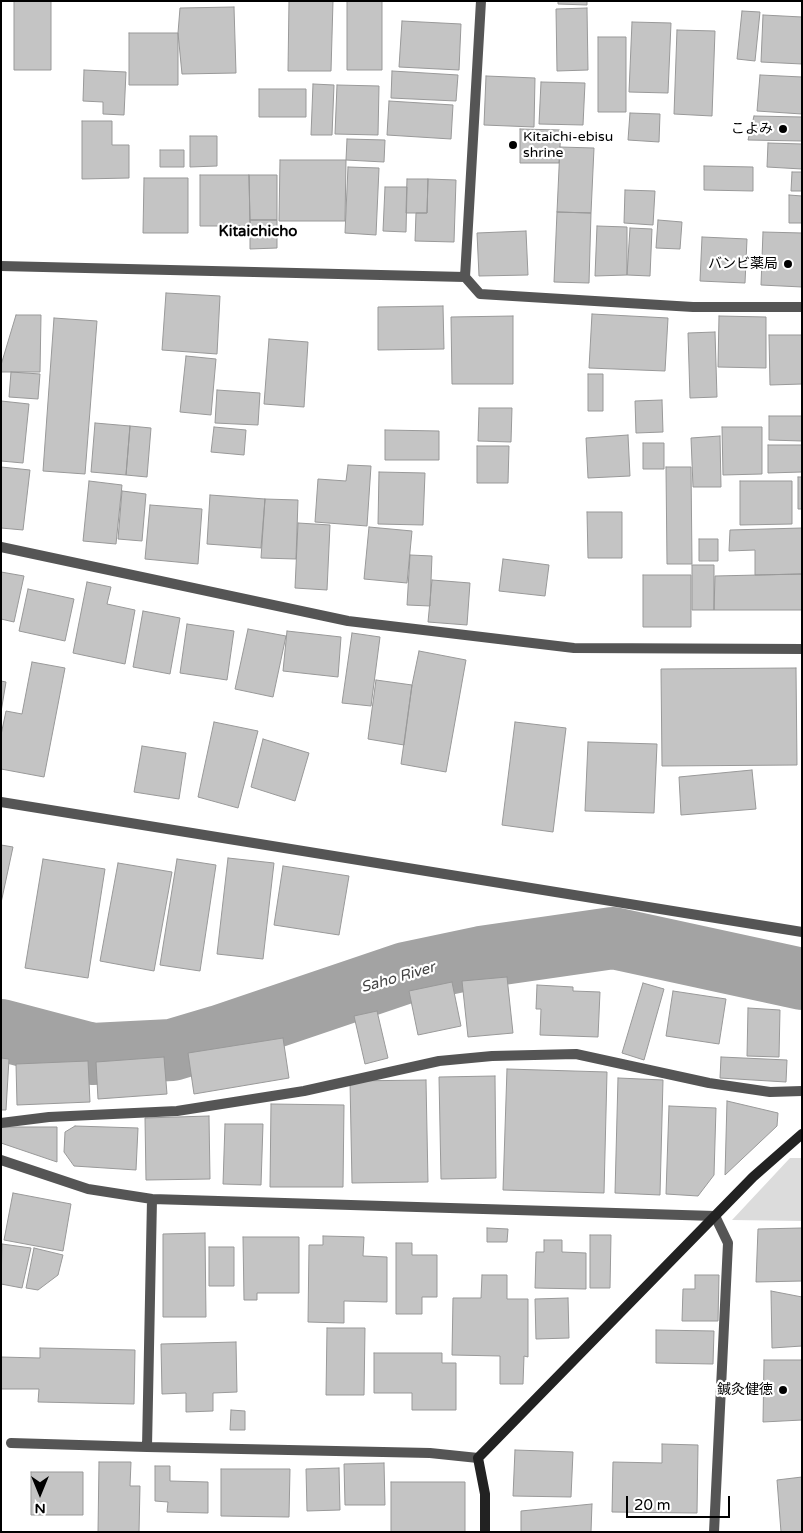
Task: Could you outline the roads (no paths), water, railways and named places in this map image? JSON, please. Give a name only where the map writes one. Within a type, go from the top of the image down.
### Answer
[{"type":"street","points":[[465,278],[481,1]]},
{"type":"street","points":[[1,266],[465,278],[480,294],[693,307],[802,307]]},
{"type":"street","points":[[1,547],[348,621],[574,648],[802,649]]},
{"type":"street","points":[[1,802],[802,932]]},
{"type":"street","points":[[1,1123],[49,1118],[177,1111],[304,1090],[439,1061],[492,1056],[576,1054],[709,1083],[770,1092],[802,1091]]},
{"type":"street","points":[[478,1458],[754,1177],[802,1134]]},
{"type":"street","points":[[1,1160],[88,1189],[152,1199],[715,1216]]},
{"type":"street","points":[[147,1447],[152,1199]]},
{"type":"street","points":[[714,1532],[728,1243],[715,1216]]},
{"type":"street","points":[[11,1443],[430,1453],[478,1458]]},
{"type":"street","points":[[478,1458],[485,1494],[485,1532]]},
{"type":"waterway","name":"Saho River","points":[[1,1030],[92,1054],[172,1050],[405,973],[481,957],[613,938],[802,979]]},
{"type":"place","name":"こよみ","points":[[783,129]]},
{"type":"place","name":"Kitaichi-ebisu shrine","points":[[513,145]]},
{"type":"place","name":"バンビ薬局","points":[[788,264]]},
{"type":"place","name":"鍼灸健徳","points":[[783,1390]]},
{"type":"district","name":"Kitaichicho","points":[[258,232]]}]
